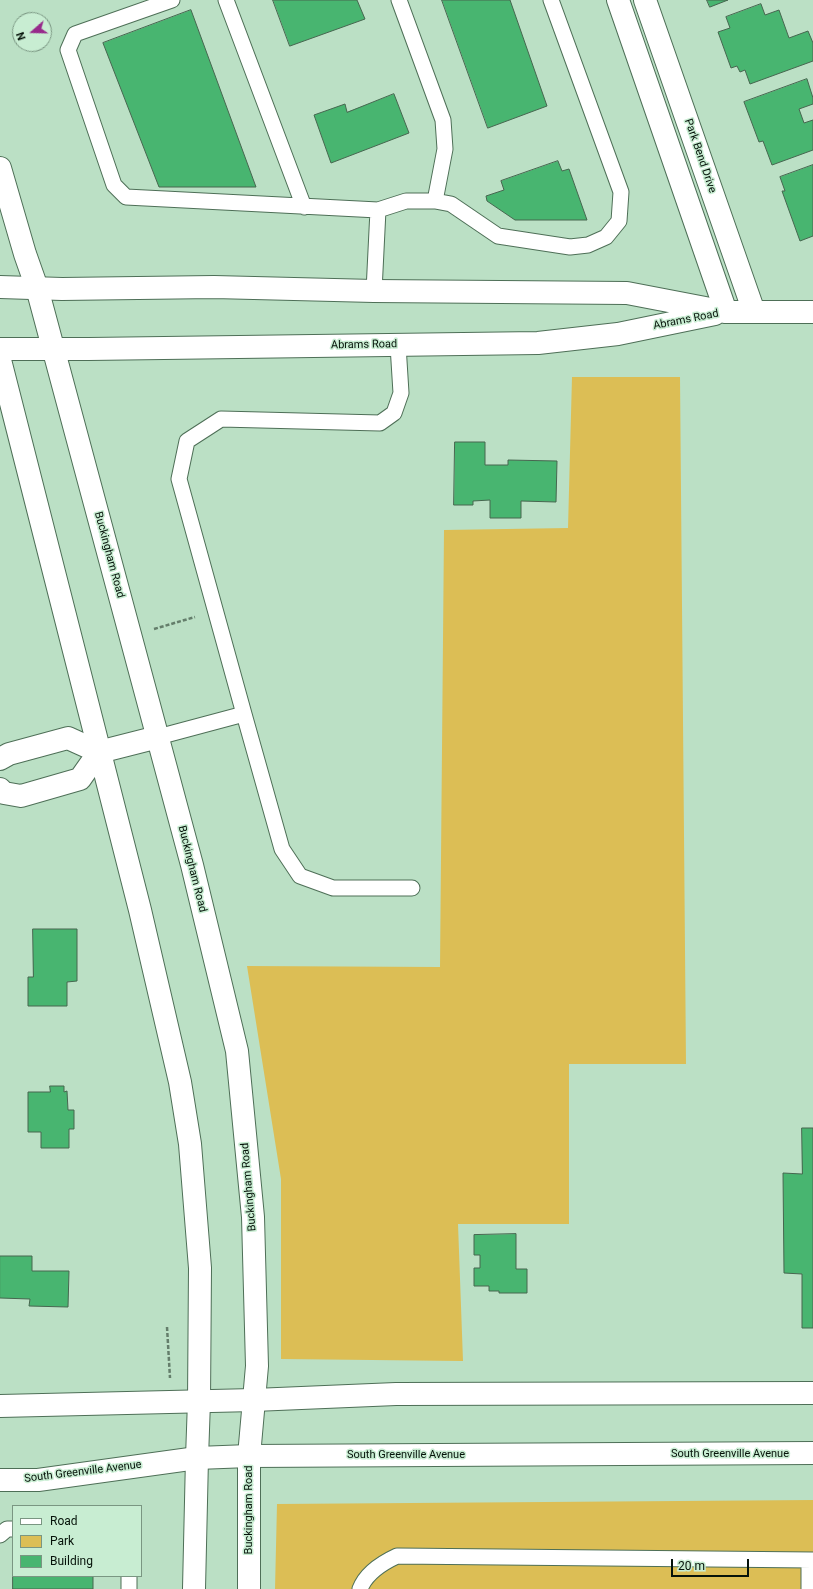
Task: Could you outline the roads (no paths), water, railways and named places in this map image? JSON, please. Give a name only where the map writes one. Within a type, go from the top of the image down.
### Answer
[{"type":"street","points":[[618,0],[726,312]]},
{"type":"street","name":"Park Bend Drive","points":[[645,0],[754,312]]},
{"type":"street","name":"Buckingham Road","points":[[0,168],[24,254],[36,288],[158,737],[192,865],[236,1051],[253,1217],[257,1366],[249,1456],[249,1589]]},
{"type":"street","name":"Abrams Road","points":[[0,287],[214,287],[374,291],[627,293],[726,312],[813,312]]},
{"type":"street","name":"Abrams Road","points":[[0,350],[538,343],[618,334],[726,312]]},
{"type":"street","points":[[0,360],[142,917],[180,1082],[188,1129],[200,1268],[200,1401],[194,1589]]},
{"type":"street","points":[[0,759],[9,754],[68,738],[99,752],[158,737]]},
{"type":"street","points":[[0,789],[4,793],[21,796],[80,779],[99,752]]},
{"type":"street","points":[[0,1406],[254,1400],[396,1394],[813,1393]]},
{"type":"street","name":"South Greenville Avenue","points":[[0,1480],[38,1480],[197,1458],[249,1456],[813,1453]]},
{"type":"lane","points":[[172,0],[75,34],[68,50],[114,185],[126,197],[378,210],[406,201],[435,201],[451,204],[498,236],[570,247],[588,245],[606,237],[619,221],[622,192],[552,0]]},
{"type":"lane","points":[[226,0],[304,207]]},
{"type":"lane","points":[[399,0],[443,120],[445,149],[435,201]]},
{"type":"lane","points":[[374,291],[378,210]]},
{"type":"lane","points":[[398,345],[401,393],[394,413],[380,423],[221,419],[187,441],[180,480],[282,849],[300,876],[333,888],[412,888]]},
{"type":"lane","points":[[158,737],[244,714]]},
{"type":"lane","points":[[0,1535],[7,1529],[12,1529]]},
{"type":"lane","points":[[360,1589],[370,1574],[382,1563],[397,1556],[811,1560],[809,1589]]},
{"type":"lane","points":[[129,1577],[129,1589]]}]
